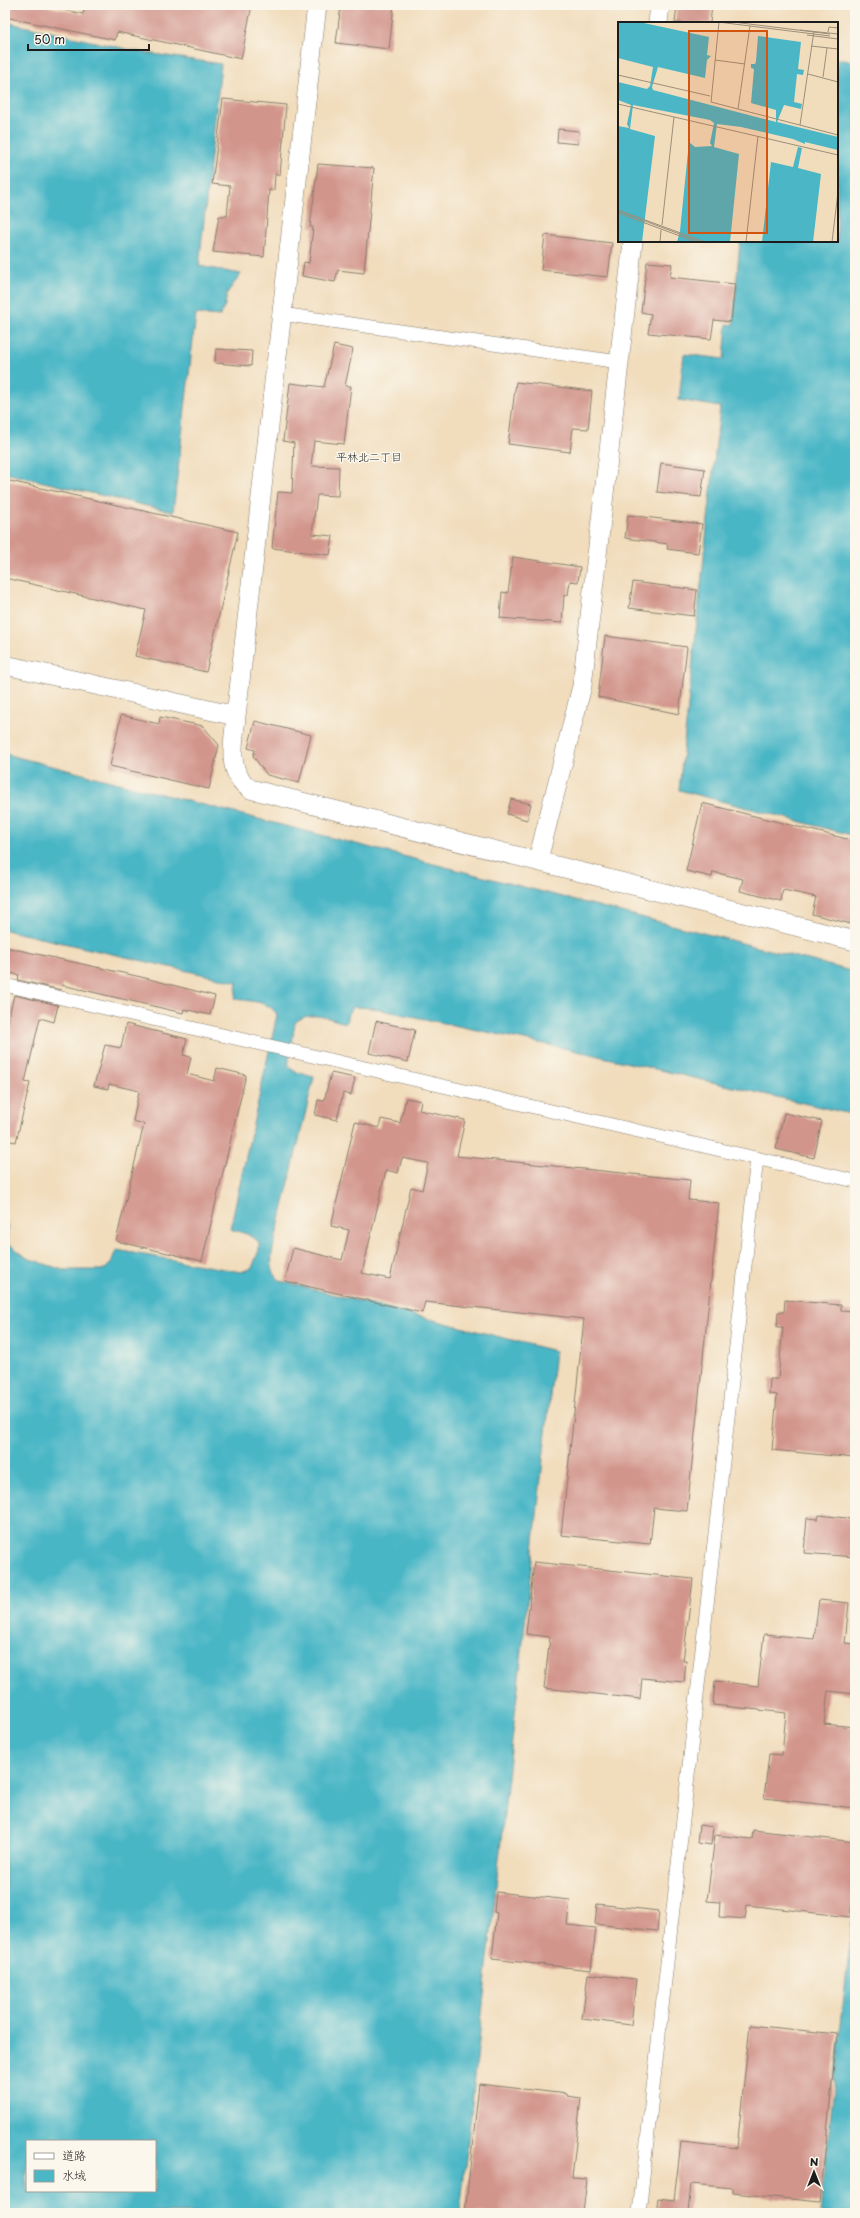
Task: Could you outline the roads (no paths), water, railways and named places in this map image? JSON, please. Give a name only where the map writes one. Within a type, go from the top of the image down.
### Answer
[{"type":"street","points":[[317,5],[236,716],[233,766],[242,783],[250,789],[538,860],[855,941]]},
{"type":"street","points":[[658,22],[660,5]]},
{"type":"street","points":[[538,860],[582,686],[633,242]]},
{"type":"street","points":[[282,314],[619,362]]},
{"type":"street","points":[[5,665],[236,716]]},
{"type":"street","points":[[5,985],[757,1158],[855,1182]]},
{"type":"street","points":[[639,2213],[757,1158]]},
{"type":"water","points":[[5,22],[140,52],[221,64],[199,266],[241,274],[227,293],[225,305],[220,316],[196,314],[173,512],[5,473]]},
{"type":"water","points":[[838,59],[855,62],[855,836],[679,790],[720,407],[679,400],[684,354],[724,359],[727,324],[733,325],[740,242],[838,242]]},
{"type":"water","points":[[5,754],[855,972],[855,1115],[577,1051],[372,1008],[353,1007],[348,1013],[346,1023],[319,1016],[313,1016],[306,1017],[295,1023],[288,1066],[294,1071],[314,1077],[272,1253],[272,1265],[275,1275],[281,1281],[555,1351],[460,2213],[5,2213],[5,1225],[7,1225],[8,1243],[27,1258],[63,1270],[104,1270],[111,1263],[116,1250],[241,1272],[252,1268],[259,1250],[259,1242],[247,1234],[230,1229],[277,1015],[274,1010],[265,1004],[235,999],[237,982],[5,930]]},
{"type":"water","points":[[855,1898],[855,2213],[820,2213]]},
{"type":"district","name":"平林北二丁目","points":[[369,456]]}]
